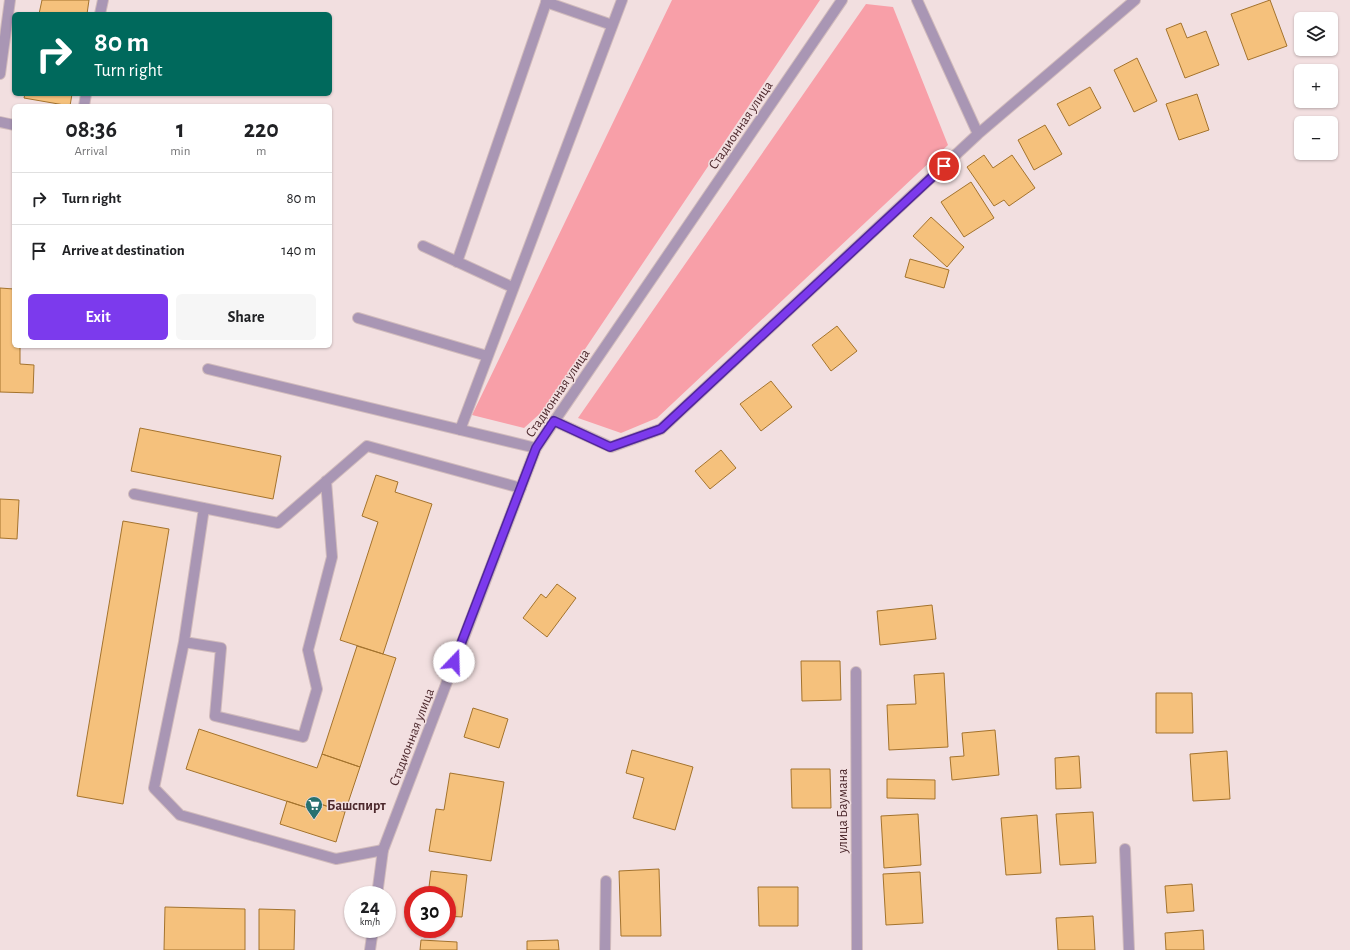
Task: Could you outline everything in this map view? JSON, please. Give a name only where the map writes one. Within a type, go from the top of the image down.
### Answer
[{"type":"street","points":[[0,74],[10,0]]},
{"type":"street","points":[[100,12],[103,0]]},
{"type":"street","points":[[460,430],[512,287],[622,0]]},
{"type":"street","name":"Стадионная улица","points":[[378,886],[383,850],[536,448],[842,0]]},
{"type":"street","points":[[917,0],[978,134]]},
{"type":"street","points":[[554,421],[610,447],[661,429],[978,134],[1135,0]]},
{"type":"street","points":[[457,262],[546,1],[612,25]]},
{"type":"street","points":[[0,122],[12,125]]},
{"type":"street","points":[[423,246],[512,287]]},
{"type":"street","points":[[358,318],[487,356]]},
{"type":"street","points":[[208,369],[536,448]]},
{"type":"street","points":[[134,494],[278,523],[367,446],[521,488]]},
{"type":"street","points":[[184,642],[221,648],[215,716],[303,737],[317,689],[308,650],[332,557],[326,481]]},
{"type":"street","points":[[204,508],[184,642],[154,788],[180,815],[336,859],[383,850]]},
{"type":"street","name":"улица Баумана","points":[[856,672],[856,950]]},
{"type":"street","points":[[1125,849],[1129,950]]},
{"type":"street","points":[[605,950],[606,881]]},
{"type":"street","points":[[370,950],[372,938]]},
{"type":"shaded area","points":[[672,0],[820,0],[544,410],[524,428],[472,415]]},
{"type":"shaded area","points":[[866,4],[893,7],[948,145],[657,418],[621,433],[578,418]]},
{"type":"building","points":[[42,0],[89,0],[87,12],[39,12]]},
{"type":"building","points":[[1270,0],[1287,46],[1248,60],[1231,14]]},
{"type":"building","points":[[1181,23],[1187,38],[1206,31],[1219,65],[1185,78],[1166,29]]},
{"type":"building","points":[[1137,58],[1157,101],[1134,112],[1114,70]]},
{"type":"building","points":[[1090,87],[1101,108],[1069,126],[1057,104]]},
{"type":"building","points":[[1197,94],[1209,130],[1179,140],[1166,104]]},
{"type":"building","points":[[24,96],[72,96],[70,104],[58,104],[24,98]]},
{"type":"building","points":[[1045,125],[1062,154],[1034,170],[1018,140]]},
{"type":"building","points":[[984,155],[993,168],[1012,155],[1035,188],[1009,206],[1004,200],[994,206],[967,167]]},
{"type":"building","points":[[971,182],[994,218],[964,237],[941,202]]},
{"type":"building","points":[[931,217],[964,247],[947,267],[913,236]]},
{"type":"building","points":[[910,259],[949,270],[944,288],[905,277]]},
{"type":"building","points":[[0,288],[12,289],[12,348],[20,348],[20,364],[34,365],[33,393],[0,392]]},
{"type":"building","points":[[837,326],[857,351],[831,371],[812,345]]},
{"type":"building","points":[[771,381],[792,407],[761,431],[740,404]]},
{"type":"building","points":[[140,428],[281,456],[273,499],[131,471]]},
{"type":"building","points":[[721,450],[736,468],[710,489],[695,471]]},
{"type":"building","points":[[376,475],[398,482],[395,492],[432,504],[383,654],[340,640],[378,522],[362,516]]},
{"type":"building","points":[[0,499],[19,500],[17,539],[0,538]]},
{"type":"building","points":[[123,521],[169,529],[123,804],[77,796]]},
{"type":"building","points":[[557,584],[576,598],[547,637],[523,618],[541,594],[546,598]]},
{"type":"building","points":[[932,605],[936,639],[880,645],[877,611]]},
{"type":"building","points":[[357,646],[396,658],[360,767],[322,754]]},
{"type":"building","points":[[801,661],[840,661],[841,700],[802,701]]},
{"type":"building","points":[[944,673],[948,747],[889,750],[887,705],[916,704],[914,675]]},
{"type":"building","points":[[1156,693],[1192,693],[1193,733],[1156,733]]},
{"type":"building","points":[[473,708],[508,719],[499,748],[464,737]]},
{"type":"building","points":[[199,729],[317,768],[322,754],[360,767],[345,812],[314,802],[311,809],[186,769]]},
{"type":"building","points":[[995,730],[999,775],[952,780],[950,757],[964,756],[962,733]]},
{"type":"building","points":[[632,750],[693,767],[675,830],[633,818],[644,778],[626,773]]},
{"type":"building","points":[[1227,751],[1230,799],[1193,801],[1190,754]]},
{"type":"building","points":[[1079,756],[1081,788],[1056,789],[1055,758]]},
{"type":"building","points":[[791,769],[830,769],[831,808],[792,808]]},
{"type":"building","points":[[450,773],[504,782],[491,861],[429,851],[436,809],[444,810]]},
{"type":"building","points":[[887,779],[935,780],[935,799],[887,798]]},
{"type":"building","points":[[287,801],[311,809],[314,802],[345,812],[336,842],[280,824]]},
{"type":"building","points":[[1093,812],[1096,863],[1060,865],[1056,814]]},
{"type":"building","points":[[918,814],[921,865],[884,868],[881,816]]},
{"type":"building","points":[[1037,815],[1041,873],[1006,875],[1001,818]]},
{"type":"building","points":[[659,869],[661,936],[621,936],[619,871]]},
{"type":"building","points":[[431,871],[467,875],[462,917],[456,917],[456,886],[429,886]]},
{"type":"building","points":[[920,872],[923,923],[886,925],[883,874]]},
{"type":"building","points":[[1192,884],[1194,911],[1167,913],[1165,886]]},
{"type":"building","points":[[758,887],[798,887],[798,926],[759,926]]},
{"type":"building","points":[[165,907],[245,909],[245,950],[164,950]]},
{"type":"building","points":[[259,909],[295,910],[294,950],[259,950]]},
{"type":"building","points":[[1093,916],[1095,950],[1058,950],[1056,918]]},
{"type":"building","points":[[1203,930],[1204,950],[1166,950],[1165,933]]},
{"type":"building","points":[[421,940],[457,942],[457,950],[420,950]]},
{"type":"building","points":[[558,940],[559,950],[527,950],[527,941]]},
{"type":"place","name":"Башспирт","points":[[314,820]]},
{"type":"route","points":[[454,662],[536,448],[554,421],[610,447],[661,429],[944,166]]}]
